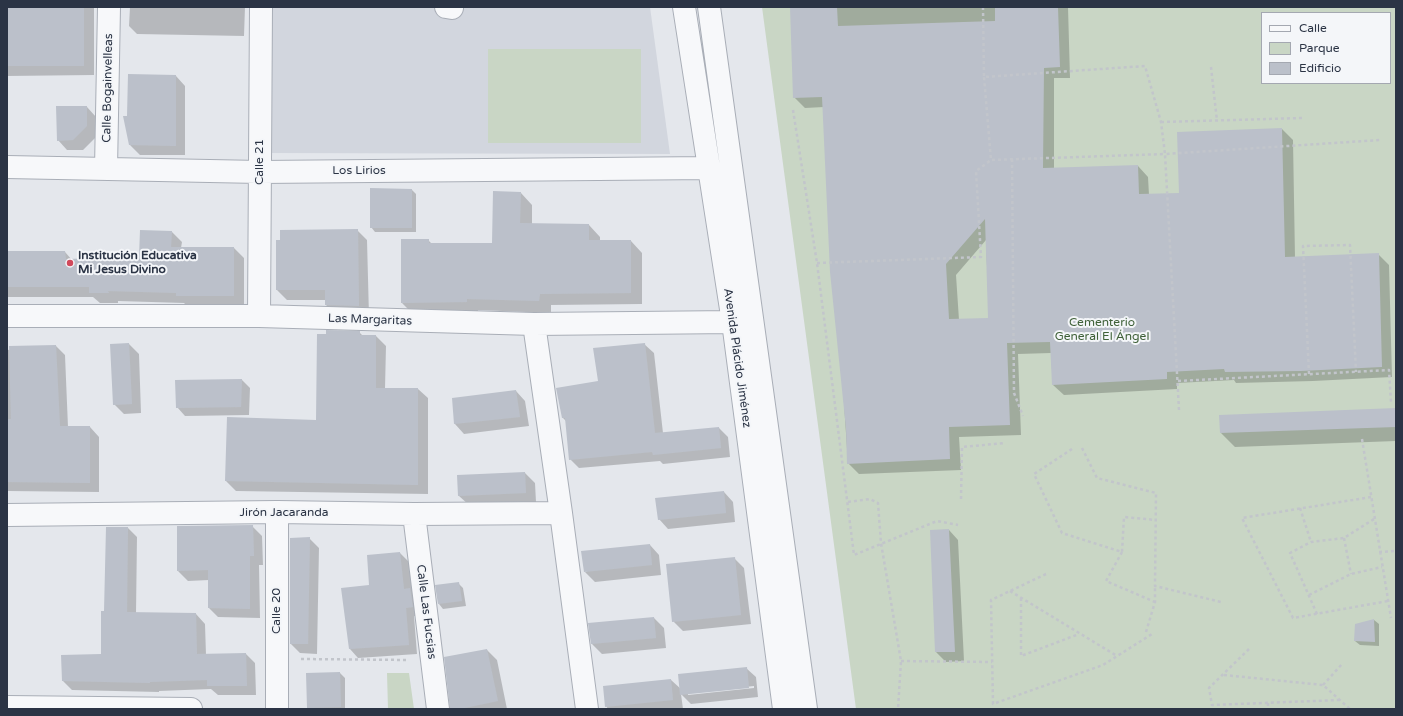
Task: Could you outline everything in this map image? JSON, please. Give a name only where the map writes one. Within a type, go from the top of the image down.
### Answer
[{"type":"street","name":"Calle Bogainvelleas","points":[[106,169],[109,7]]},
{"type":"street","name":"Calle 21","points":[[259,316],[260,7]]},
{"type":"street","name":"Avenida Plácido Jiménez","points":[[684,7],[733,322],[784,709]]},
{"type":"street","name":"Avenida Plácido Jiménez","points":[[708,7],[806,709]]},
{"type":"street","name":"Los Lirios","points":[[7,167],[260,172],[710,168]]},
{"type":"street","name":"Las Margaritas","points":[[7,316],[259,316],[534,324],[733,322]]},
{"type":"street","points":[[534,324],[587,709]]},
{"type":"street","name":"Jirón Jacaranda","points":[[7,515],[277,512],[414,514],[561,513]]},
{"type":"street","name":"Calle 20","points":[[277,512],[277,709]]},
{"type":"street","name":"Calle Las Fucsias","points":[[414,514],[438,709]]},
{"type":"street","points":[[7,707],[191,709]]},
{"type":"path","points":[[983,7],[984,77],[991,160]]},
{"type":"path","points":[[984,77],[1145,66],[1161,122],[1165,154],[1179,410]]},
{"type":"path","points":[[1211,67],[1217,121]]},
{"type":"path","points":[[793,110],[817,263],[854,554],[937,520],[958,525]]},
{"type":"path","points":[[1161,122],[1303,118]]},
{"type":"path","points":[[817,263],[981,257],[976,171],[991,160],[1165,154],[1380,140]]},
{"type":"path","points":[[1012,159],[1014,393],[1023,416]]},
{"type":"path","points":[[1309,374],[1303,246],[1350,245],[1356,372]]},
{"type":"path","points":[[1177,381],[1389,370],[1391,402]]},
{"type":"path","points":[[1362,439],[1379,552],[1391,618]]},
{"type":"path","points":[[961,499],[962,447],[1005,443]]},
{"type":"path","points":[[1082,448],[1097,478],[1156,493],[1155,602],[1146,632]]},
{"type":"path","points":[[1072,449],[1034,474],[1062,533],[1122,552]]},
{"type":"path","points":[[1371,497],[1242,518],[1293,618],[1388,601]]},
{"type":"path","points":[[848,502],[870,499],[878,503],[881,543],[901,661],[898,709]]},
{"type":"path","points":[[1300,508],[1311,542]]},
{"type":"path","points":[[1155,602],[1106,581],[1122,552],[1124,517],[1156,520]]},
{"type":"path","points":[[1317,614],[1290,553],[1311,542],[1344,538],[1374,519]]},
{"type":"path","points":[[1344,538],[1351,574]]},
{"type":"path","points":[[1379,552],[1396,551]]},
{"type":"path","points":[[1309,594],[1351,574],[1382,567]]},
{"type":"path","points":[[1046,574],[991,600],[993,704],[1104,665],[1152,634]]},
{"type":"path","points":[[1155,586],[1221,602]]},
{"type":"path","points":[[1010,591],[1117,656]]},
{"type":"path","points":[[1021,598],[1021,656],[1080,634]]},
{"type":"path","points":[[1249,649],[1209,688],[1212,705],[1339,700]]},
{"type":"path","points":[[277,659],[432,660]]},
{"type":"path","points":[[901,661],[992,662]]},
{"type":"path","points":[[1324,685],[1343,664]]},
{"type":"path","points":[[1224,675],[1324,685],[1350,709]]},
{"type":"path","points":[[1268,703],[1268,709]]},
{"type":"shaded area","points":[[267,7],[650,7],[670,154],[263,153]]},
{"type":"green space","name":"Cementerio General El Ángel","points":[[762,7],[1396,7],[1396,709],[856,709]]},
{"type":"green space","points":[[488,49],[641,49],[641,143],[488,143]]},
{"type":"green space","points":[[387,673],[409,673],[414,709],[388,709]]},
{"type":"building","points":[[7,7],[84,7],[84,66],[7,66]]},
{"type":"building","points":[[790,7],[837,7],[838,26],[995,21],[995,7],[1058,7],[1060,67],[1044,68],[1043,168],[1138,165],[1139,194],[1179,193],[1177,132],[1282,128],[1285,257],[1379,253],[1382,367],[1301,371],[1225,372],[1224,369],[1167,372],[1167,379],[1052,385],[1050,342],[1007,343],[1010,425],[949,427],[950,459],[847,464],[846,429],[830,272],[822,97],[793,98]],"holes":[[[985,219],[988,318],[949,319],[946,264]]]},
{"type":"building","points":[[128,74],[176,75],[176,146],[129,145],[123,116],[127,116]]},
{"type":"building","points":[[56,106],[87,106],[87,126],[73,140],[57,141]]},
{"type":"building","points":[[370,188],[412,189],[412,228],[370,228]]},
{"type":"building","points":[[493,191],[521,192],[520,223],[589,224],[589,240],[631,240],[631,293],[540,294],[539,301],[467,299],[467,302],[401,303],[401,239],[429,239],[429,243],[492,243]]},
{"type":"building","points":[[358,229],[359,306],[325,305],[325,290],[276,290],[276,240],[280,240],[280,230]]},
{"type":"building","points":[[140,230],[172,231],[171,247],[234,247],[234,296],[176,296],[176,293],[108,291],[109,293],[89,293],[89,287],[7,287],[7,251],[65,251],[66,259],[139,257]]},
{"type":"building","points":[[326,330],[360,331],[360,335],[376,335],[376,388],[418,388],[418,485],[225,481],[227,417],[316,420],[317,334],[326,334]]},
{"type":"building","points":[[129,343],[132,404],[113,405],[110,344]]},
{"type":"building","points":[[645,343],[655,433],[719,427],[721,448],[653,455],[652,452],[569,460],[565,418],[562,418],[556,388],[598,381],[593,348]]},
{"type":"building","points":[[56,345],[60,426],[90,426],[90,483],[7,482],[7,419],[11,419],[9,346]]},
{"type":"building","points":[[242,379],[241,407],[176,408],[175,380]]},
{"type":"building","points":[[516,390],[520,417],[454,424],[452,398]]},
{"type":"building","points":[[1396,408],[1396,427],[1220,433],[1219,415]]},
{"type":"building","points":[[525,472],[526,493],[458,496],[457,475]]},
{"type":"building","points":[[724,491],[726,513],[658,520],[655,498]]},
{"type":"building","points":[[253,525],[254,556],[250,556],[250,609],[208,608],[208,570],[177,571],[177,526]]},
{"type":"building","points":[[106,527],[128,527],[127,612],[196,613],[197,654],[246,653],[247,686],[207,686],[207,680],[150,683],[62,681],[61,655],[101,654],[101,611],[104,611]]},
{"type":"building","points":[[949,529],[955,652],[935,652],[930,530]]},
{"type":"building","points":[[310,537],[308,644],[290,644],[290,538]]},
{"type":"building","points":[[650,544],[652,565],[584,572],[581,551]]},
{"type":"building","points":[[400,552],[404,589],[410,588],[413,607],[406,608],[409,645],[349,649],[341,588],[369,585],[367,555]]},
{"type":"building","points":[[735,557],[741,615],[672,622],[666,564]]},
{"type":"building","points":[[459,582],[462,601],[438,604],[435,585]]},
{"type":"building","points":[[654,617],[656,638],[591,644],[588,623]]},
{"type":"building","points":[[1374,619],[1375,642],[1354,641],[1355,624]]},
{"type":"building","points":[[487,649],[498,701],[460,709],[450,709],[444,657]]},
{"type":"building","points":[[747,667],[749,688],[680,695],[678,674]]},
{"type":"building","points":[[340,672],[341,707],[307,708],[306,673]]},
{"type":"building","points":[[671,679],[673,700],[605,707],[603,686]]},
{"type":"place","name":"Institución Educativa Mi Jesus Divino","points":[[70,263]]}]
